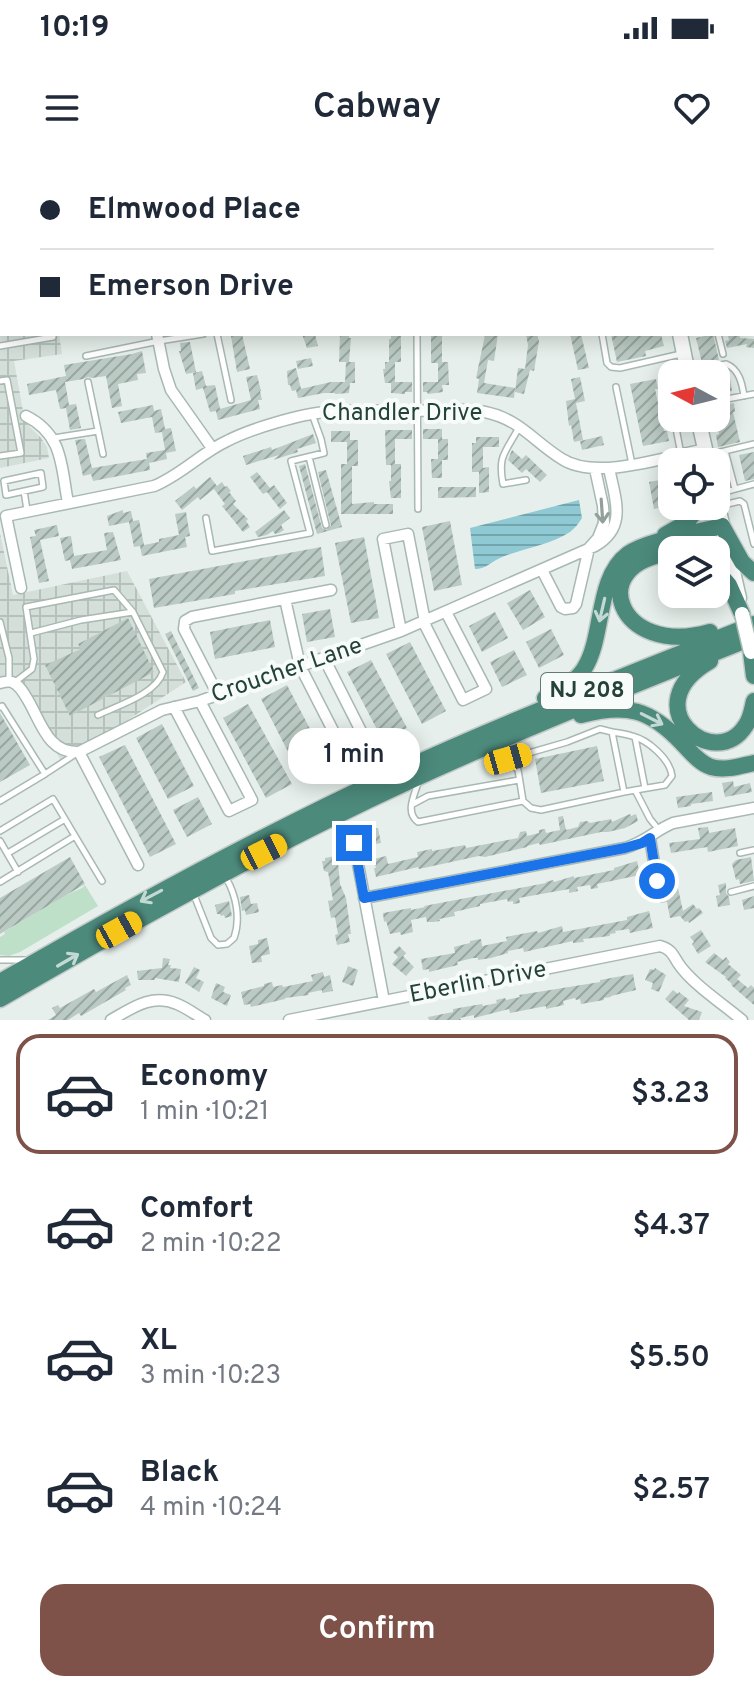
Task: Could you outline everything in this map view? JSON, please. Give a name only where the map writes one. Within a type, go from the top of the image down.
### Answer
[{"type":"highway","points":[[420,770],[562,689],[579,676],[593,648],[618,563],[688,520]]},
{"type":"highway","points":[[637,549],[722,526],[742,562],[754,573]]},
{"type":"highway","points":[[658,555],[635,565],[621,587],[621,604],[625,613],[637,626],[657,635],[680,638],[701,635],[750,619],[730,587]]},
{"type":"highway","name":"NJ 208","points":[[0,999],[223,873],[367,801],[420,770],[535,712],[750,619]]},
{"type":"highway","points":[[754,676],[753,648],[713,660],[696,671],[683,686],[679,694],[678,714],[694,736],[719,742],[743,730],[754,701]]},
{"type":"highway","name":"NJ 208","points":[[0,982],[151,896],[275,831],[420,770],[753,648]]},
{"type":"highway","points":[[494,743],[584,714],[629,710],[646,714],[662,723],[696,757],[711,767],[729,768],[754,763]]},
{"type":"main road","points":[[680,336],[683,360]]},
{"type":"main road","points":[[721,520],[750,619],[753,648]]},
{"type":"street","points":[[158,337],[171,390],[212,448]]},
{"type":"street","name":"Chandler Drive","points":[[21,588],[6,516],[154,486],[174,476],[212,448],[240,435],[312,413],[477,411],[518,425],[560,458],[577,466],[609,468],[658,459]]},
{"type":"street","points":[[26,416],[44,427],[53,438],[68,503]]},
{"type":"street","name":"Croucher Lane","points":[[79,752],[152,714],[218,695],[425,622],[603,542],[616,523],[617,507],[609,468]]},
{"type":"street","points":[[542,570],[561,607],[570,609],[576,604],[589,548],[598,538],[604,523],[595,469]]},
{"type":"street","points":[[401,631],[383,539],[408,534],[428,632],[463,700],[486,689],[446,612]]},
{"type":"street","points":[[218,695],[184,629],[185,621],[192,617],[331,590]]},
{"type":"street","points":[[285,599],[300,666],[345,754],[367,743],[324,658]]},
{"type":"street","points":[[8,682],[23,692],[53,744],[64,751],[79,752],[138,865]]},
{"type":"street","points":[[174,707],[229,811],[252,800],[200,701]]},
{"type":"street","points":[[364,898],[625,848],[642,843],[659,830],[682,821],[754,808]]},
{"type":"street","points":[[650,838],[657,881]]},
{"type":"street","points":[[354,843],[384,1001]]},
{"type":"street","name":"Eberlin Drive","points":[[289,1020],[660,946],[674,955],[685,971],[736,1018]]},
{"type":"street","points":[[111,1020],[137,1005],[156,1000],[176,1003],[205,1020]]},
{"type":"lane","points":[[0,346],[53,336]]},
{"type":"lane","points":[[217,336],[231,400]]},
{"type":"lane","points":[[417,336],[418,509]]},
{"type":"lane","points":[[602,336],[607,363],[611,367],[620,368],[684,353]]},
{"type":"lane","points":[[718,336],[723,354]]},
{"type":"lane","points":[[86,356],[158,337]]},
{"type":"lane","points":[[730,366],[738,375],[744,396]]},
{"type":"lane","points":[[0,381],[7,380],[21,453],[0,456]]},
{"type":"lane","points":[[88,382],[103,454]]},
{"type":"lane","points":[[616,387],[632,464]]},
{"type":"lane","points":[[730,398],[754,394]]},
{"type":"lane","points":[[206,518],[212,551],[310,533],[291,461],[324,453],[312,413]]},
{"type":"lane","points":[[518,425],[500,466],[503,484],[526,480]]},
{"type":"lane","points":[[53,438],[98,431]]},
{"type":"lane","points":[[730,450],[754,444]]},
{"type":"lane","points":[[309,457],[326,525]]},
{"type":"lane","points":[[730,470],[735,489]]},
{"type":"lane","points":[[41,473],[43,487],[24,491],[6,495],[4,481],[41,473]]},
{"type":"lane","points":[[730,492],[754,484]]},
{"type":"lane","points":[[24,491],[27,512]]},
{"type":"lane","points":[[730,501],[744,504],[754,544]]},
{"type":"lane","points":[[8,682],[32,669],[34,659],[26,607],[114,590],[133,612],[163,672],[154,687],[98,715]]},
{"type":"lane","points":[[31,633],[81,620],[133,612]]},
{"type":"lane","points":[[0,622],[9,658],[8,682]]},
{"type":"lane","points":[[0,661],[9,658]]},
{"type":"lane","points":[[0,707],[45,774]]},
{"type":"lane","points":[[494,743],[508,759],[518,770],[523,801],[531,808],[541,810],[665,785],[672,776],[671,767],[650,745],[635,736],[600,729],[508,759]]},
{"type":"lane","points":[[612,732],[624,792]]},
{"type":"lane","points":[[635,736],[645,788]]},
{"type":"lane","points":[[0,801],[79,752]]},
{"type":"lane","points":[[420,770],[410,812],[418,822],[523,801]]},
{"type":"lane","points":[[412,804],[428,796],[519,780]]},
{"type":"lane","points":[[635,790],[659,830]]},
{"type":"lane","points":[[0,831],[53,799],[102,881]]},
{"type":"lane","points":[[8,853],[65,819]]},
{"type":"lane","points":[[0,882],[75,836]]},
{"type":"lane","points":[[0,841],[18,872]]},
{"type":"lane","points":[[740,853],[754,850]]},
{"type":"lane","points":[[193,890],[213,941],[218,945],[231,941],[238,919],[233,891],[223,873]]},
{"type":"lane","points":[[731,892],[754,886]]},
{"type":"lane","points":[[0,960],[15,962],[41,958]]},
{"type":"shaded area","points":[[0,336],[59,336],[62,354],[14,361],[25,422],[47,447],[49,458],[0,468]]},
{"type":"shaded area","points":[[0,533],[13,595],[127,571],[186,682],[62,763],[23,692],[14,683],[0,686]]},
{"type":"green space","points":[[85,885],[98,906],[20,952],[0,955],[0,937],[4,932]]},
{"type":"water","points":[[579,500],[582,518],[570,532],[475,569],[470,528]]},
{"type":"building","points":[[231,336],[242,336],[250,369],[237,372]]},
{"type":"building","points":[[303,336],[316,336],[318,346],[307,348]]},
{"type":"building","points":[[340,336],[349,336],[349,362],[355,362],[355,383],[350,383],[349,393],[324,393],[298,398],[296,390],[345,382],[346,362],[339,362]]},
{"type":"building","points":[[391,336],[401,336],[401,362],[395,362],[395,382],[412,382],[412,392],[391,393],[391,383],[385,383],[383,369],[385,362],[389,362]]},
{"type":"building","points":[[431,336],[442,336],[442,362],[448,362],[449,385],[442,385],[443,392],[423,392],[423,382],[438,382],[438,363],[431,363]]},
{"type":"building","points":[[485,336],[498,336],[494,361],[488,360],[484,383],[515,388],[514,398],[477,393],[479,379],[476,378]]},
{"type":"building","points":[[526,336],[538,336],[534,371],[530,370],[524,394],[515,392],[518,368],[525,369]]},
{"type":"building","points":[[570,336],[581,336],[589,368],[578,370]]},
{"type":"building","points":[[611,336],[662,336],[664,346],[645,351],[646,356],[617,362]]},
{"type":"building","points":[[713,336],[719,360],[701,360],[696,338]]},
{"type":"building","points":[[728,336],[754,339],[754,348],[746,347],[747,344],[727,348],[725,341],[729,340]]},
{"type":"building","points":[[190,342],[196,372],[186,374],[179,351],[180,343]]},
{"type":"building","points":[[142,351],[146,373],[137,374],[138,380],[118,384],[122,406],[112,408],[106,376],[65,382],[69,405],[76,404],[81,428],[70,430],[66,408],[60,409],[56,390],[29,395],[27,384],[66,376],[64,365]]},
{"type":"building","points":[[311,358],[313,366],[298,369],[296,361]]},
{"type":"building","points":[[296,368],[301,389],[292,391],[288,385],[287,371]]},
{"type":"building","points":[[202,371],[206,386],[215,385],[220,409],[251,400],[246,377],[257,375],[262,400],[258,400],[260,409],[218,420],[216,411],[210,412],[203,388],[196,390],[193,373]]},
{"type":"building","points":[[580,377],[585,401],[576,403],[583,440],[574,442],[566,401],[575,399],[571,379]]},
{"type":"building","points":[[656,379],[658,432],[667,432],[669,441],[643,446],[630,384]]},
{"type":"building","points":[[734,403],[740,442],[718,447],[716,435],[719,432],[730,432],[730,404]]},
{"type":"building","points":[[153,405],[154,411],[161,409],[165,429],[171,428],[176,451],[166,453],[167,459],[149,463],[150,470],[93,481],[91,474],[83,476],[75,440],[85,439],[92,468],[147,459],[146,453],[165,450],[162,432],[155,433],[152,417],[121,423],[118,412]]},
{"type":"building","points":[[423,429],[442,429],[442,439],[423,439]]},
{"type":"building","points":[[385,430],[412,430],[412,439],[395,439],[395,464],[401,464],[401,498],[391,498],[391,465],[386,465]]},
{"type":"building","points":[[331,431],[350,431],[350,440],[358,440],[358,466],[352,466],[352,504],[393,504],[393,514],[341,514],[341,464],[347,464],[347,442],[331,442]]},
{"type":"building","points":[[313,434],[316,443],[297,449],[298,452],[246,465],[243,456],[271,447],[272,450]]},
{"type":"building","points":[[602,436],[604,445],[582,450],[580,441]]},
{"type":"building","points":[[476,437],[499,437],[499,447],[483,447],[483,468],[489,467],[489,492],[479,493],[479,472],[472,472],[472,443],[476,443]]},
{"type":"building","points":[[438,439],[448,439],[448,460],[442,460],[442,478],[432,478],[431,459],[438,459]]},
{"type":"building","points":[[512,450],[522,459],[526,455],[547,475],[540,482],[526,469],[522,473],[508,460]]},
{"type":"building","points":[[754,452],[754,479],[745,481],[739,455]]},
{"type":"building","points":[[305,464],[322,528],[327,530],[331,526],[318,472],[326,470],[342,527],[317,534],[299,466]]},
{"type":"building","points":[[257,472],[270,488],[274,485],[287,503],[280,509],[250,477]]},
{"type":"building","points":[[210,477],[217,486],[222,482],[227,486],[236,501],[233,504],[248,519],[246,521],[250,527],[243,532],[222,506],[225,504],[214,489],[182,510],[175,501]]},
{"type":"building","points":[[658,480],[658,508],[654,509],[649,482]]},
{"type":"building","points":[[438,487],[476,487],[476,497],[438,498]]},
{"type":"building","points":[[123,510],[123,513],[131,511],[133,521],[139,520],[144,545],[179,535],[175,514],[186,512],[190,536],[185,537],[187,547],[142,556],[140,546],[134,547],[129,522],[109,526],[107,516]]},
{"type":"building","points":[[284,510],[290,518],[281,525],[284,530],[258,537],[255,532]]},
{"type":"building","points":[[450,521],[462,585],[434,591],[422,527]]},
{"type":"building","points":[[57,525],[59,536],[40,540],[49,581],[39,583],[30,537],[36,536],[34,530]]},
{"type":"building","points":[[113,532],[121,560],[72,569],[70,560],[65,561],[60,538],[71,536],[74,556],[107,550],[104,533]]},
{"type":"building","points":[[364,537],[379,618],[351,623],[335,543]]},
{"type":"building","points":[[321,547],[325,576],[154,608],[149,579]]},
{"type":"building","points":[[530,590],[545,617],[523,630],[507,603]]},
{"type":"building","points":[[330,609],[335,637],[307,642],[302,614]]},
{"type":"building","points":[[495,612],[508,638],[482,652],[469,626]]},
{"type":"building","points":[[128,618],[154,672],[70,716],[45,665],[81,649],[78,644]]},
{"type":"building","points":[[270,620],[275,647],[215,659],[210,632]]},
{"type":"building","points":[[551,629],[564,655],[539,668],[526,642]]},
{"type":"building","points":[[171,631],[199,688],[193,691],[165,634]]},
{"type":"building","points":[[410,642],[446,711],[422,724],[386,654]]},
{"type":"building","points":[[514,650],[527,675],[502,687],[490,662]]},
{"type":"building","points":[[371,660],[407,728],[383,741],[347,672]]},
{"type":"building","points":[[287,685],[329,765],[302,779],[261,699]]},
{"type":"building","points":[[248,704],[292,784],[266,798],[223,718]]},
{"type":"building","points":[[0,713],[30,765],[0,782]]},
{"type":"building","points":[[162,724],[194,786],[168,799],[136,738]]},
{"type":"building","points":[[125,745],[176,844],[150,857],[99,757]]},
{"type":"building","points":[[597,746],[604,781],[541,793],[535,759]]},
{"type":"building","points":[[733,781],[734,787],[750,783],[752,792],[725,797],[722,783]]},
{"type":"building","points":[[712,792],[713,801],[678,808],[676,797]]},
{"type":"building","points":[[198,797],[212,824],[187,837],[173,810]]},
{"type":"building","points":[[636,814],[638,821],[625,828],[376,877],[374,859],[386,856],[388,864],[418,857],[417,852],[432,849],[465,845],[466,848],[518,838],[520,832],[526,831],[527,836],[539,833],[539,830],[545,829],[546,833],[560,830],[558,817],[563,816],[566,830],[578,827],[580,822],[611,819],[612,822]]},
{"type":"building","points":[[708,827],[709,833],[735,828],[738,846],[708,852],[707,847],[671,853],[669,843],[700,839],[698,828]]},
{"type":"building","points":[[378,828],[381,843],[370,845],[367,830]]},
{"type":"building","points":[[335,856],[351,934],[348,934],[350,942],[337,945],[335,917],[331,918],[328,901],[333,900],[328,872],[324,871],[322,861]]},
{"type":"building","points":[[70,857],[85,884],[0,934],[0,898]]},
{"type":"building","points":[[751,857],[754,881],[740,884],[732,864]]},
{"type":"building","points":[[637,861],[640,875],[597,884],[598,888],[591,889],[590,885],[577,887],[578,891],[569,893],[569,889],[519,898],[520,903],[513,904],[507,899],[480,904],[454,912],[455,916],[440,921],[427,922],[426,917],[411,920],[413,932],[401,935],[400,932],[390,934],[384,922],[383,913],[614,870]]},
{"type":"building","points":[[726,883],[730,905],[718,907],[718,885]]},
{"type":"building","points":[[678,888],[683,911],[693,904],[703,913],[689,923],[680,916],[670,918],[667,902],[660,903],[657,892]]},
{"type":"building","points":[[249,895],[251,904],[257,903],[259,912],[246,915],[245,910],[242,911],[240,897]]},
{"type":"building","points":[[754,896],[754,908],[744,910],[742,900]]},
{"type":"building","points":[[229,901],[232,916],[225,918],[217,914],[215,905]]},
{"type":"building","points":[[649,911],[653,928],[630,933],[629,929],[615,931],[610,936],[583,939],[584,942],[573,941],[524,952],[523,948],[491,958],[457,962],[458,965],[429,972],[429,969],[423,970],[421,959],[455,953],[454,947],[470,941],[481,939],[482,946],[507,941],[506,937],[562,926],[563,932],[627,920],[627,917]]},
{"type":"building","points":[[701,930],[711,946],[698,954],[690,937]]},
{"type":"building","points":[[267,938],[270,954],[261,956],[262,962],[252,963],[249,946]]},
{"type":"building","points":[[399,946],[406,953],[403,956],[414,967],[406,976],[392,964],[398,957],[393,952]]},
{"type":"building","points":[[714,953],[723,960],[726,957],[730,962],[728,964],[741,975],[737,979],[748,988],[751,985],[754,988],[754,1005],[726,977],[705,962]]},
{"type":"building","points":[[163,958],[170,959],[170,968],[181,969],[179,982],[155,978],[138,980],[137,971],[162,968]]},
{"type":"building","points":[[348,966],[358,970],[353,986],[342,982]]},
{"type":"building","points":[[194,967],[200,970],[196,978],[204,982],[199,992],[185,983]]},
{"type":"building","points":[[655,968],[666,975],[659,992],[651,989],[653,983],[645,980],[650,969]]},
{"type":"building","points":[[323,972],[324,977],[330,975],[333,991],[322,993],[322,990],[251,1007],[250,1004],[244,1005],[241,992],[272,982],[273,987],[283,987],[313,981],[311,975]]},
{"type":"building","points":[[633,974],[636,990],[604,1000],[581,1004],[580,999],[575,998],[563,1001],[564,1005],[546,1009],[546,1006],[510,1013],[509,1009],[461,1020],[429,1020],[428,1017],[453,1012],[453,1009],[497,1003],[496,1000],[519,995]]},
{"type":"building","points":[[127,975],[131,985],[126,990],[81,1016],[79,1013],[68,1020],[48,1020],[56,1015],[52,1008],[58,1005],[60,1008]]},
{"type":"building","points":[[216,983],[225,987],[223,992],[231,995],[227,1006],[211,998]]},
{"type":"building","points":[[673,990],[689,1000],[684,1006],[702,1012],[699,1020],[689,1020],[665,999]]},
{"type":"route","points":[[354,843],[364,898],[625,848],[650,838],[657,881]]}]
